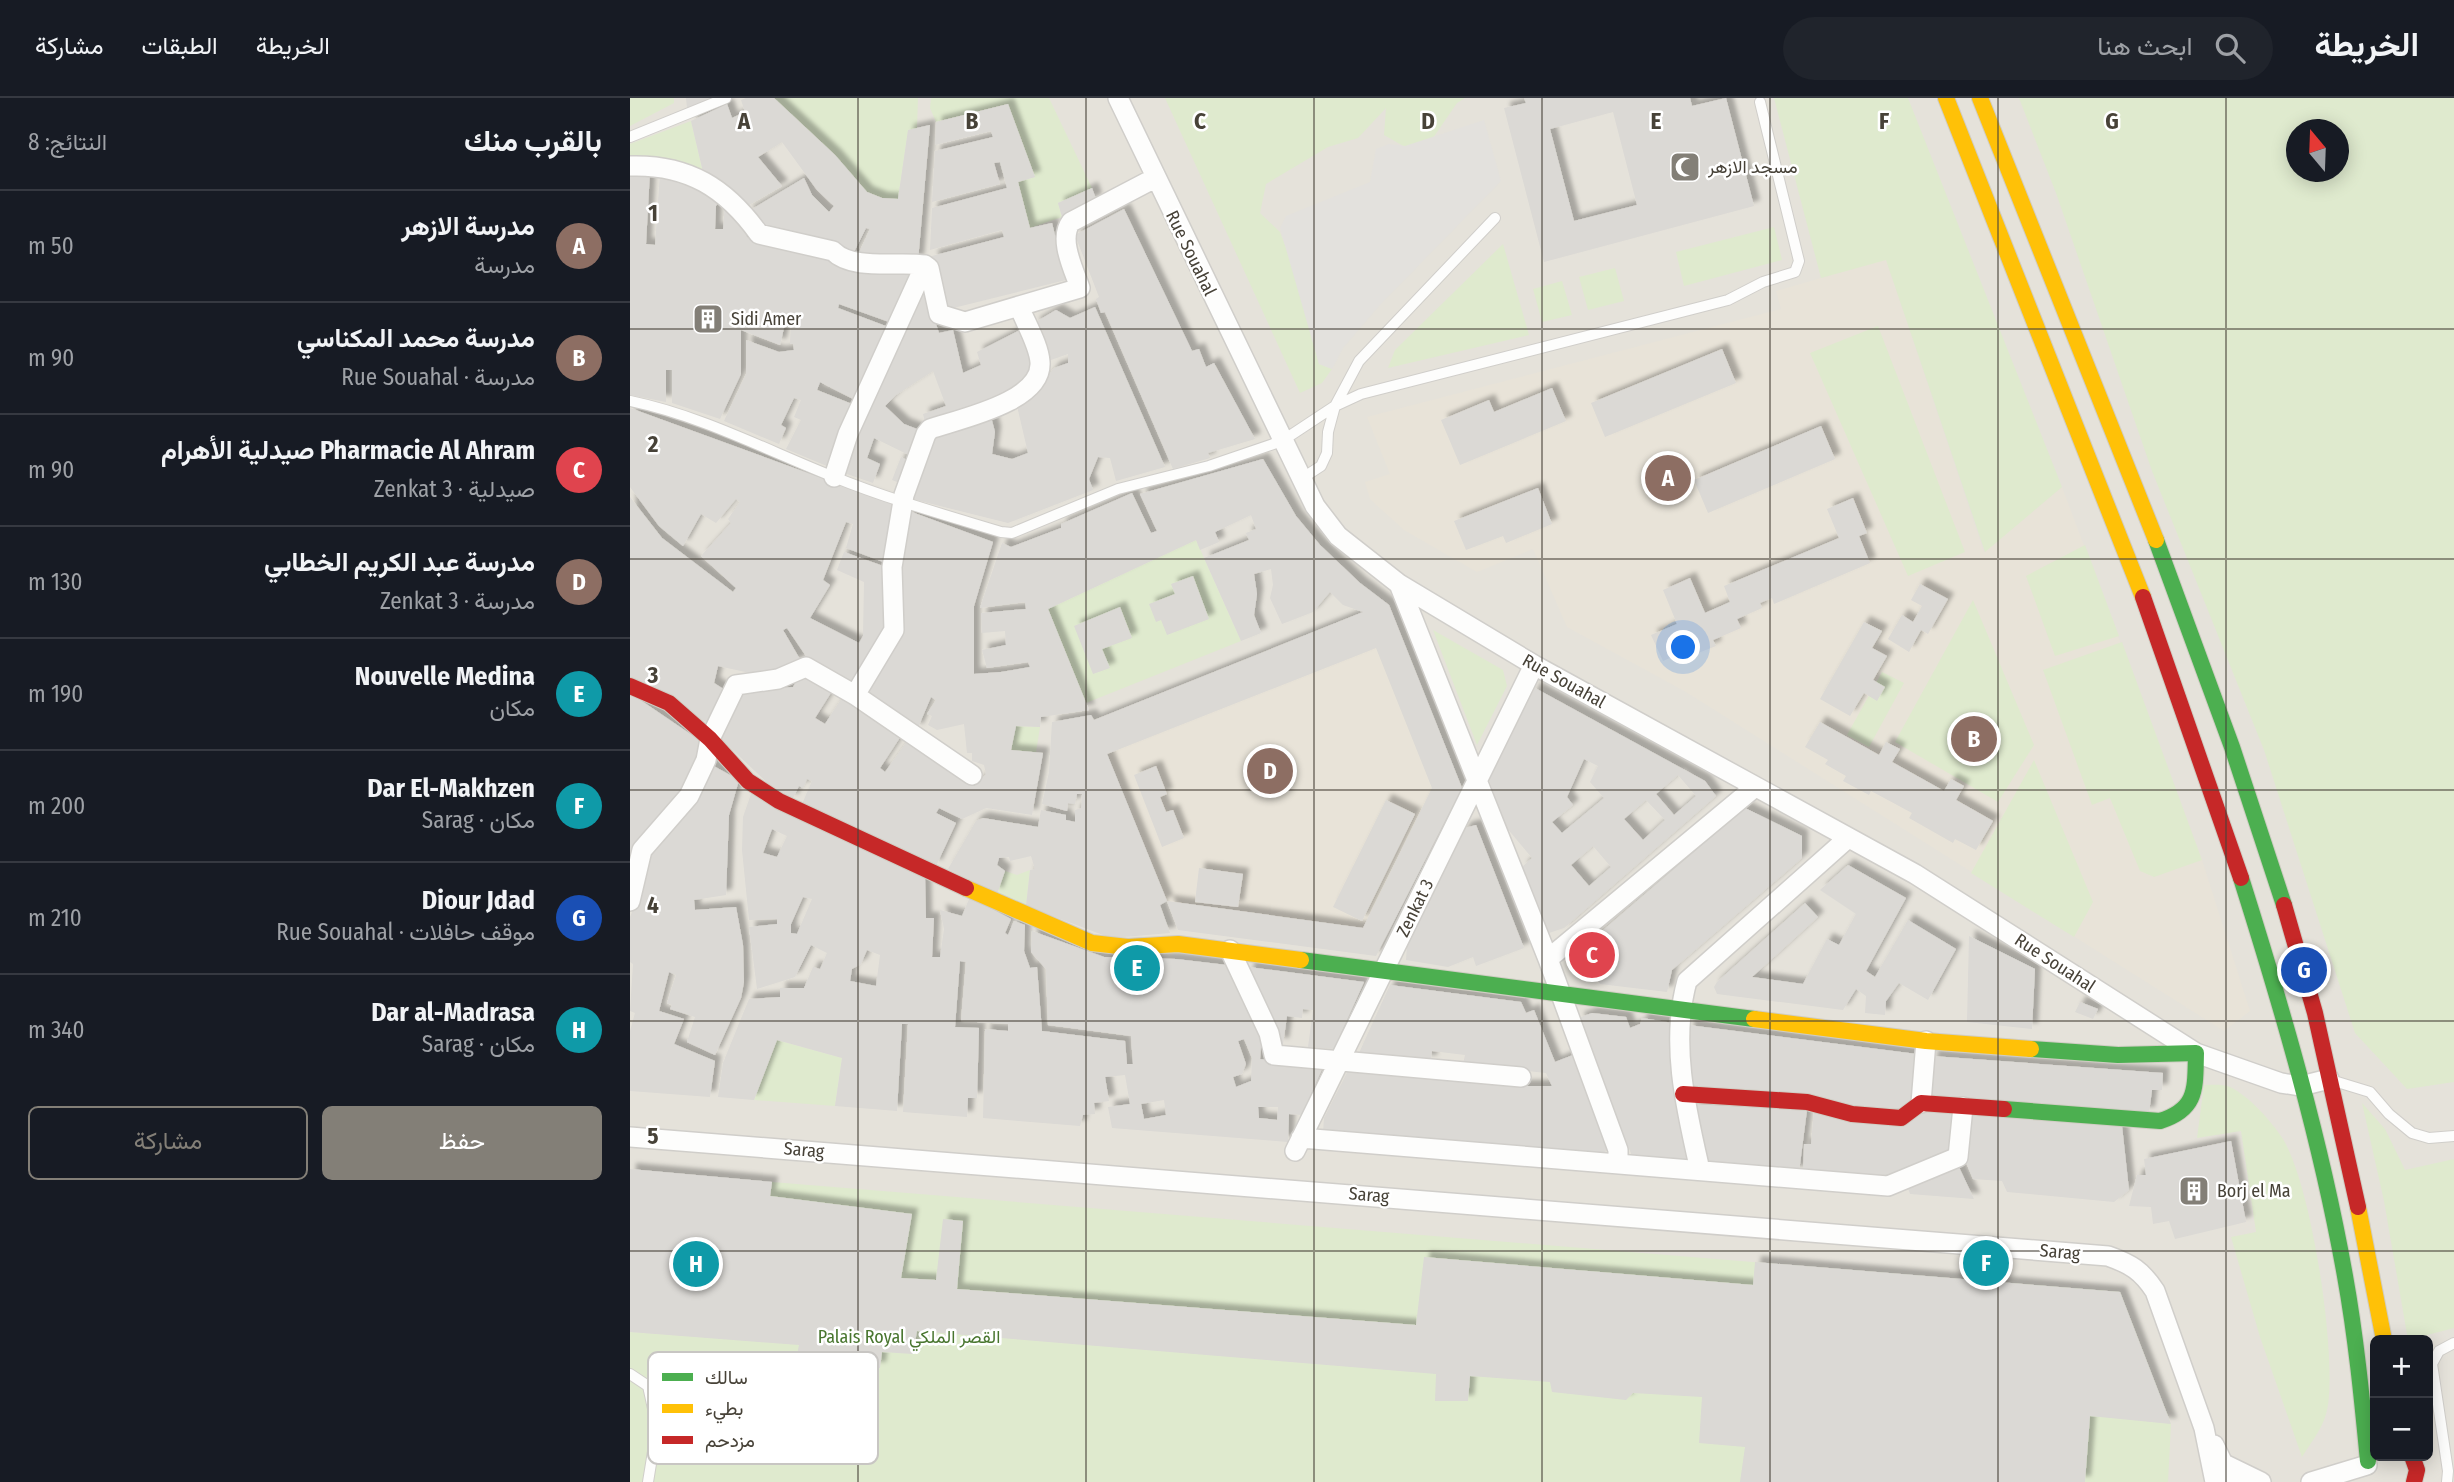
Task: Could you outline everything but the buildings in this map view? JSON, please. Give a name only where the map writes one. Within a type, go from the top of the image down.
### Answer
[{"type":"main road","points":[[1946,98],[2165,657],[2218,803],[2267,952],[2330,1201],[2353,1324],[2370,1465]]},
{"type":"main road","points":[[1980,98],[2194,645],[2252,804],[2304,970],[2357,1195],[2383,1335]]},
{"type":"main road","points":[[630,686],[669,703],[710,738],[748,781],[779,801],[1079,940],[1130,949],[1178,944],[1230,950],[1926,1041],[2118,1055],[2196,1053],[2193,1101],[2181,1114],[2160,1121],[1921,1103],[1901,1118],[1852,1114],[1807,1102],[1683,1094]]},
{"type":"main road","points":[[2414,1461],[2417,1470],[2416,1481]]},
{"type":"street","name":"Rue Souahal","points":[[1118,98],[1301,480],[1315,506],[1338,536],[1399,584],[1534,665],[1915,874],[2196,1053],[2281,1083],[2301,1086]]},
{"type":"street","points":[[630,166],[687,172],[701,178],[743,212],[759,234],[833,251],[839,257],[874,264],[925,265],[929,268],[939,314],[965,322],[1080,288],[1066,241],[1066,228],[1071,222],[1155,178]]},
{"type":"street","points":[[834,477],[848,434],[925,265]]},
{"type":"street","points":[[855,695],[894,630],[892,567],[904,502],[926,434],[930,429],[1014,400],[1037,377],[1040,362],[1019,306]]},
{"type":"street","points":[[1399,584],[1548,959],[1618,1150],[1618,1164],[1888,1186],[1958,1157],[1963,1107]]},
{"type":"street","name":"Zenkat 3","points":[[1534,665],[1298,1145],[1618,1164]]},
{"type":"street","points":[[630,901],[642,850],[690,796],[706,760],[710,738],[736,685],[778,679],[806,667],[855,695],[972,775]]},
{"type":"street","points":[[1548,959],[1755,787]]},
{"type":"street","points":[[1700,1170],[1683,1094],[1679,1010],[1687,981],[1848,838]]},
{"type":"street","points":[[1230,950],[1269,1033],[1274,1055],[1521,1077]]},
{"type":"street","points":[[1921,1103],[1926,1041]]},
{"type":"street","points":[[2301,1086],[2329,1079]]},
{"type":"street","name":"Sarag","points":[[630,1137],[2108,1256],[2131,1264],[2145,1276],[2155,1291],[2204,1428]]},
{"type":"street","points":[[2204,1428],[2228,1473],[2261,1482]]},
{"type":"street","points":[[2204,1428],[2215,1482]]},
{"type":"street","points":[[2311,1482],[2370,1465]]},
{"type":"lane","points":[[630,137],[726,98]]},
{"type":"lane","points":[[630,401],[669,409],[721,428],[834,477],[904,502],[1012,533],[1118,489],[1209,466],[1282,442],[1335,406],[1362,394],[1728,300],[1763,282],[1794,272],[1799,261],[1760,102]]},
{"type":"lane","points":[[1301,480],[1321,466],[1327,453],[1328,432],[1335,406],[1344,384],[1376,340],[1495,218]]},
{"type":"lane","points":[[2329,1079],[2370,1092],[2389,1114],[2412,1133],[2429,1138],[2454,1136]]},
{"type":"lane","points":[[2446,1482],[2448,1471],[2432,1364],[2439,1351],[2454,1343]]},
{"type":"lane","points":[[630,1374],[648,1386]]},
{"type":"lane","points":[[648,1482],[651,1464]]},
{"type":"shaded area","points":[[630,98],[2038,98],[2454,1067],[2454,1482],[630,1482]]},
{"type":"shaded area","points":[[1484,120],[1501,181],[1379,306],[1343,348],[1332,369],[1319,364],[1280,228],[1286,216],[1370,182],[1376,149],[1389,144],[1405,146]]},
{"type":"shaded area","points":[[1886,259],[1984,552],[2062,487],[2202,860],[2250,1011],[2224,1031],[1686,692],[1567,627],[1533,549],[1477,572],[1404,530],[1370,499],[1365,482],[1390,474],[1367,417],[1781,309],[1776,291]]},
{"type":"shaded area","points":[[1363,612],[1432,788],[1363,928],[1167,901],[1094,720]]},
{"type":"green space","points":[[630,98],[674,98],[674,103],[630,126]]},
{"type":"green space","points":[[774,98],[918,98],[917,128],[908,131],[898,199],[882,198],[867,192],[835,155]]},
{"type":"green space","points":[[931,98],[1049,98],[1092,188],[1058,203],[1062,217],[1030,228],[1018,182],[1035,177],[1008,104],[936,122],[930,108]]},
{"type":"green space","points":[[1165,98],[1465,98],[1457,103],[1433,138],[1405,147],[1384,135],[1386,108],[1358,138],[1328,147],[1266,184],[1260,213],[1280,232],[1319,364],[1332,369],[1322,383],[1300,393]]},
{"type":"green space","points":[[1774,98],[1908,98],[2062,487],[1985,552],[1886,260],[1821,278]]},
{"type":"green space","points":[[2019,98],[2454,98],[2454,1082],[2407,1089],[2355,1033],[2264,750],[2152,471],[2056,193]]},
{"type":"green space","points":[[691,121],[703,172],[662,158],[630,158],[630,144]]},
{"type":"green space","points":[[1774,227],[1782,260],[1684,286],[1676,252]]},
{"type":"green space","points":[[1503,244],[1529,335],[1388,368],[1395,350]]},
{"type":"green space","points":[[1615,268],[1624,301],[1588,310],[1579,277]]},
{"type":"green space","points":[[1562,281],[1572,315],[1542,322],[1533,289]]},
{"type":"green space","points":[[1878,326],[1965,552],[1908,576],[1810,353]]},
{"type":"green space","points":[[1196,540],[1241,641],[1086,703],[1048,609]]},
{"type":"green space","points":[[2085,545],[2119,636],[2055,656],[2026,576]]},
{"type":"green space","points":[[1973,600],[2034,745],[1998,802],[1895,742]]},
{"type":"green space","points":[[1433,630],[1503,670],[1507,686],[1477,745]]},
{"type":"green space","points":[[2122,642],[2202,860],[2154,877],[2140,871],[2110,798],[2092,805],[2043,670]]},
{"type":"green space","points":[[1882,672],[1904,683],[1869,747],[1847,735]]},
{"type":"green space","points":[[1016,726],[1040,727],[1036,752],[1011,750]]},
{"type":"green space","points":[[2034,760],[2093,902],[2074,937],[1971,873]]},
{"type":"green space","points":[[1030,870],[1026,906],[997,894],[1005,871],[1017,875]]},
{"type":"green space","points":[[777,1040],[842,1058],[835,1106],[754,1100]]},
{"type":"green space","points":[[2204,1085],[2230,1087],[2266,1117],[2283,1139],[2294,1162],[2303,1193],[2325,1309],[2330,1380],[2324,1419],[2302,1457],[2260,1337],[2231,1237],[2256,1232],[2241,1131],[2197,1138]]},
{"type":"green space","points":[[2362,1103],[2385,1129],[2405,1170],[2454,1159],[2454,1328],[2427,1335],[2407,1335],[2384,1201]]},
{"type":"green space","name":"Palais Royal القصر الملكي","points":[[772,1182],[2120,1292],[2171,1424],[2168,1482],[630,1482],[630,1332],[752,1340]]},
{"type":"traffic: fast","points":[[2156,540],[2232,747],[2284,905]]},
{"type":"traffic: fast","points":[[2241,878],[2286,1025],[2335,1225],[2349,1299],[2368,1461]]},
{"type":"traffic: fast","points":[[1301,960],[1754,1019]]},
{"type":"traffic: fast","points":[[2004,1109],[2160,1121],[2182,1110],[2192,1096],[2196,1053],[2118,1055],[2031,1049]]},
{"type":"traffic: slow","points":[[1946,98],[2143,597]]},
{"type":"traffic: slow","points":[[1980,98],[2156,540]]},
{"type":"traffic: slow","points":[[966,888],[1092,943],[1128,947],[1178,944],[1301,960]]},
{"type":"traffic: slow","points":[[1754,1019],[1926,1041],[2031,1049]]},
{"type":"traffic: slow","points":[[2358,1207],[2383,1335]]},
{"type":"traffic: jam","points":[[2143,597],[2241,878]]},
{"type":"traffic: jam","points":[[630,686],[669,703],[710,739],[748,781],[779,801],[966,888]]},
{"type":"traffic: jam","points":[[2284,905],[2315,1013],[2358,1207]]},
{"type":"traffic: jam","points":[[1683,1094],[1807,1102],[1852,1114],[1901,1118],[1921,1103],[2004,1109]]},
{"type":"traffic: jam","points":[[2414,1461],[2417,1470],[2414,1482]]},
{"type":"place","name":"مسجد الازهر","points":[[1685,167]]},
{"type":"place","name":"Sidi Amer","points":[[708,319]]},
{"type":"place","name":"مدرسة الازهر","points":[[1668,478]]},
{"type":"place","name":"مدرسة محمد المكناسي","points":[[1974,739]]},
{"type":"place","name":"مدرسة عبد الكريم الخطابي","points":[[1270,771]]},
{"type":"place","name":"Pharmacie Al Ahram صيدلية الأهرام","points":[[1592,955]]},
{"type":"place","name":"Nouvelle Medina","points":[[1137,968]]},
{"type":"place","name":"Diour Jdad","points":[[2304,970]]},
{"type":"place","name":"Borj el Ma","points":[[2194,1191]]},
{"type":"place","name":"Dar El-Makhzen","points":[[1986,1263]]},
{"type":"place","name":"Dar al-Madrasa","points":[[696,1264]]}]
